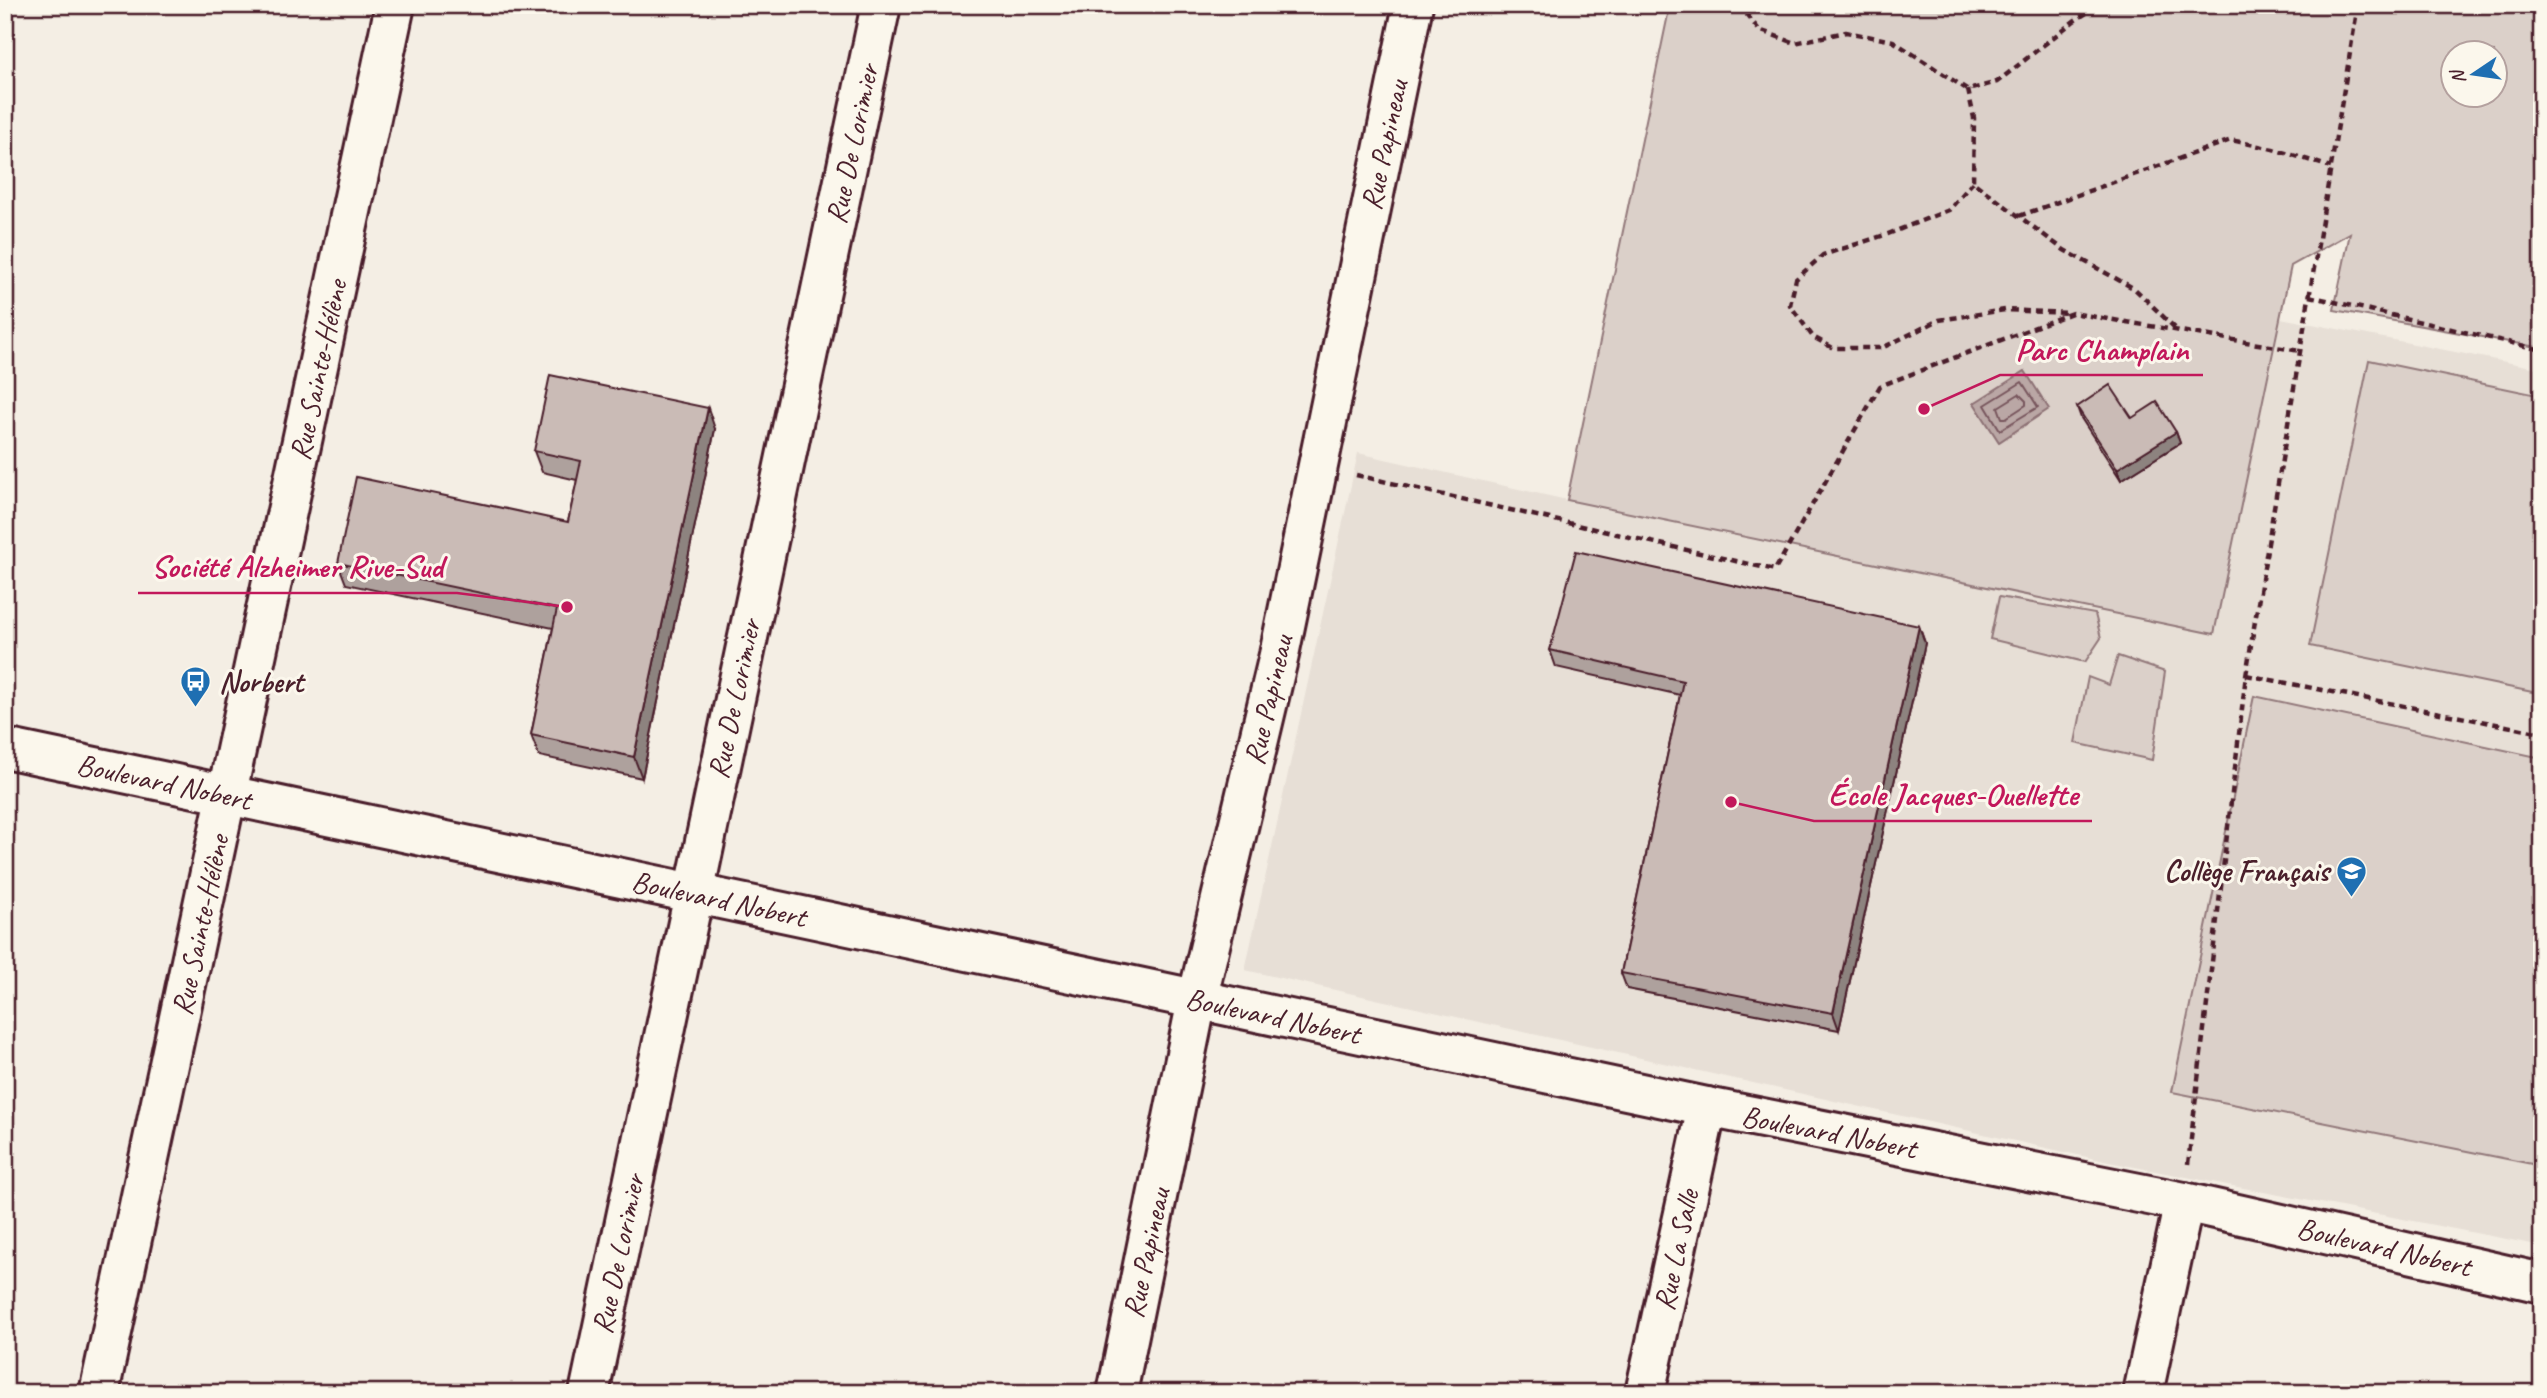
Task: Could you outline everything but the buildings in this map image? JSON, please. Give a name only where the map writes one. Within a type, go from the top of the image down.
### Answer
[{"type":"street","name":"Rue Sainte-Hélène","points":[[99,1393],[395,5]]},
{"type":"street","name":"Rue De Lorimier","points":[[589,1393],[881,5]]},
{"type":"street","name":"Rue Papineau","points":[[1117,1393],[1197,1000],[1279,655],[1413,5]]},
{"type":"street","name":"Boulevard Nobert","points":[[5,748],[1707,1107],[2184,1202],[2542,1283]]},
{"type":"street","name":"Rue La Salle","points":[[1645,1393],[1707,1107]]},
{"type":"street","points":[[2143,1393],[2184,1202]]},
{"type":"path","points":[[1739,5],[1759,30],[1795,43],[1846,32],[1893,41],[1968,90],[1974,118],[1973,182],[1949,210],[1823,255],[1796,279],[1790,305],[1813,337],[1833,348],[1882,348],[1939,320],[2005,310],[2072,313],[2300,351]]},
{"type":"path","points":[[1968,90],[1997,82],[2074,21],[2099,5]]},
{"type":"path","points":[[2184,1202],[2246,675],[2358,5]]},
{"type":"path","points":[[2018,216],[2231,140],[2273,149],[2331,167]]},
{"type":"path","points":[[1973,182],[2064,250],[2135,289],[2176,330]]},
{"type":"path","points":[[2309,296],[2542,350]]},
{"type":"path","points":[[1318,467],[1775,570],[1880,386],[2072,313]]},
{"type":"path","points":[[2246,675],[2542,733]]},
{"type":"shaded area","points":[[1670,5],[2542,5],[2542,348],[2334,310],[2350,233],[2291,266],[2214,634],[1567,500]]},
{"type":"shaded area","points":[[2281,318],[2542,369],[2542,1246],[2109,1162],[1245,970],[1358,453],[1567,500],[2214,634]]},
{"type":"shaded area","points":[[2369,360],[2542,396],[2542,694],[2310,646]]},
{"type":"shaded area","points":[[1999,597],[2095,614],[2101,638],[2085,662],[1990,639]]},
{"type":"shaded area","points":[[2118,656],[2165,672],[2152,760],[2075,743],[2088,677],[2109,685]]},
{"type":"shaded area","points":[[2254,696],[2542,758],[2542,1166],[2172,1092]]},
{"type":"water","points":[[2025,371],[2049,409],[1999,442],[1974,403]]},
{"type":"place","name":"Parc Champlain","points":[[1924,409]]},
{"type":"place","name":"Société Alzheimer Rive-Sud","points":[[567,607]]},
{"type":"place","name":"Norbert","points":[[196,709]]},
{"type":"place","name":"École Jacques-Ouellette","points":[[1731,802]]},
{"type":"place","name":"Collège Français","points":[[2352,898]]}]
